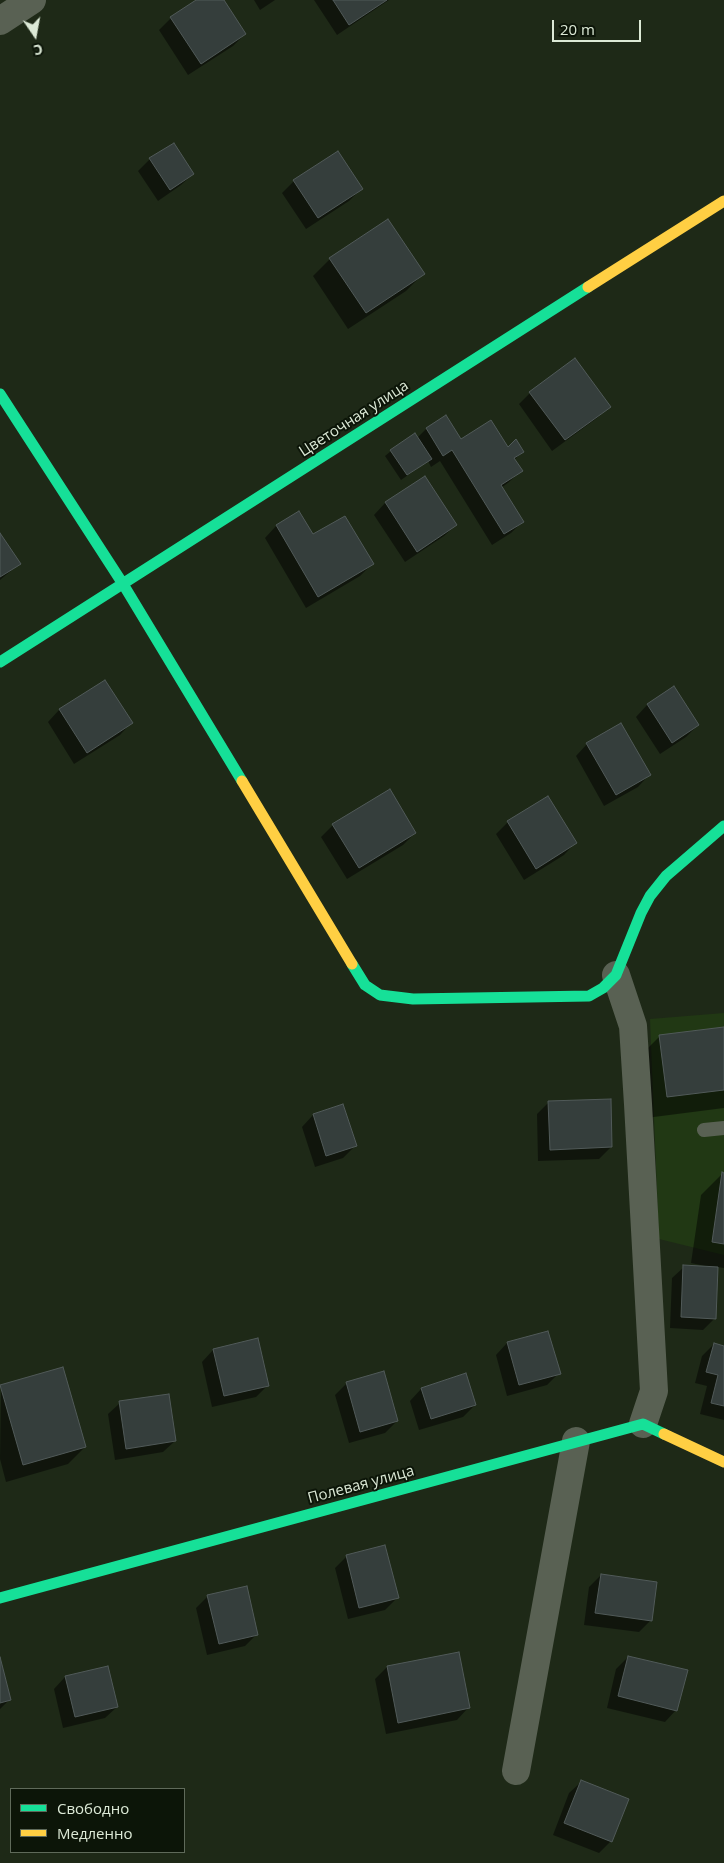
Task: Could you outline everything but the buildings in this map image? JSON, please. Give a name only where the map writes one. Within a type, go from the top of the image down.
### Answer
[{"type":"street","points":[[0,21],[32,0]]},
{"type":"street","name":"Цветочная улица","points":[[0,662],[724,201]]},
{"type":"street","points":[[0,394],[123,584],[365,985],[380,995],[413,999],[589,996],[603,988],[616,975],[623,962],[641,913],[650,896],[666,876],[724,826]]},
{"type":"street","points":[[616,975],[633,1026],[638,1104],[654,1391],[644,1424],[724,1462]]},
{"type":"street","name":"Полевая улица","points":[[0,1598],[644,1424]]},
{"type":"street","points":[[516,1771],[576,1441]]},
{"type":"lane","points":[[704,1130],[724,1128]]},
{"type":"shaded area","points":[[724,1013],[724,1255],[659,1239],[650,1019]]},
{"type":"traffic: fast","points":[[0,662],[588,287]]},
{"type":"traffic: fast","points":[[0,394],[123,584],[242,781]]},
{"type":"traffic: fast","points":[[352,964],[365,985],[380,995],[413,999],[589,996],[603,988],[616,975],[641,913],[650,896],[666,876],[724,826]]},
{"type":"traffic: fast","points":[[0,1598],[643,1424],[664,1434]]},
{"type":"traffic: slow","points":[[588,287],[724,201]]},
{"type":"traffic: slow","points":[[242,781],[352,964]]},
{"type":"traffic: slow","points":[[664,1434],[724,1462]]}]
